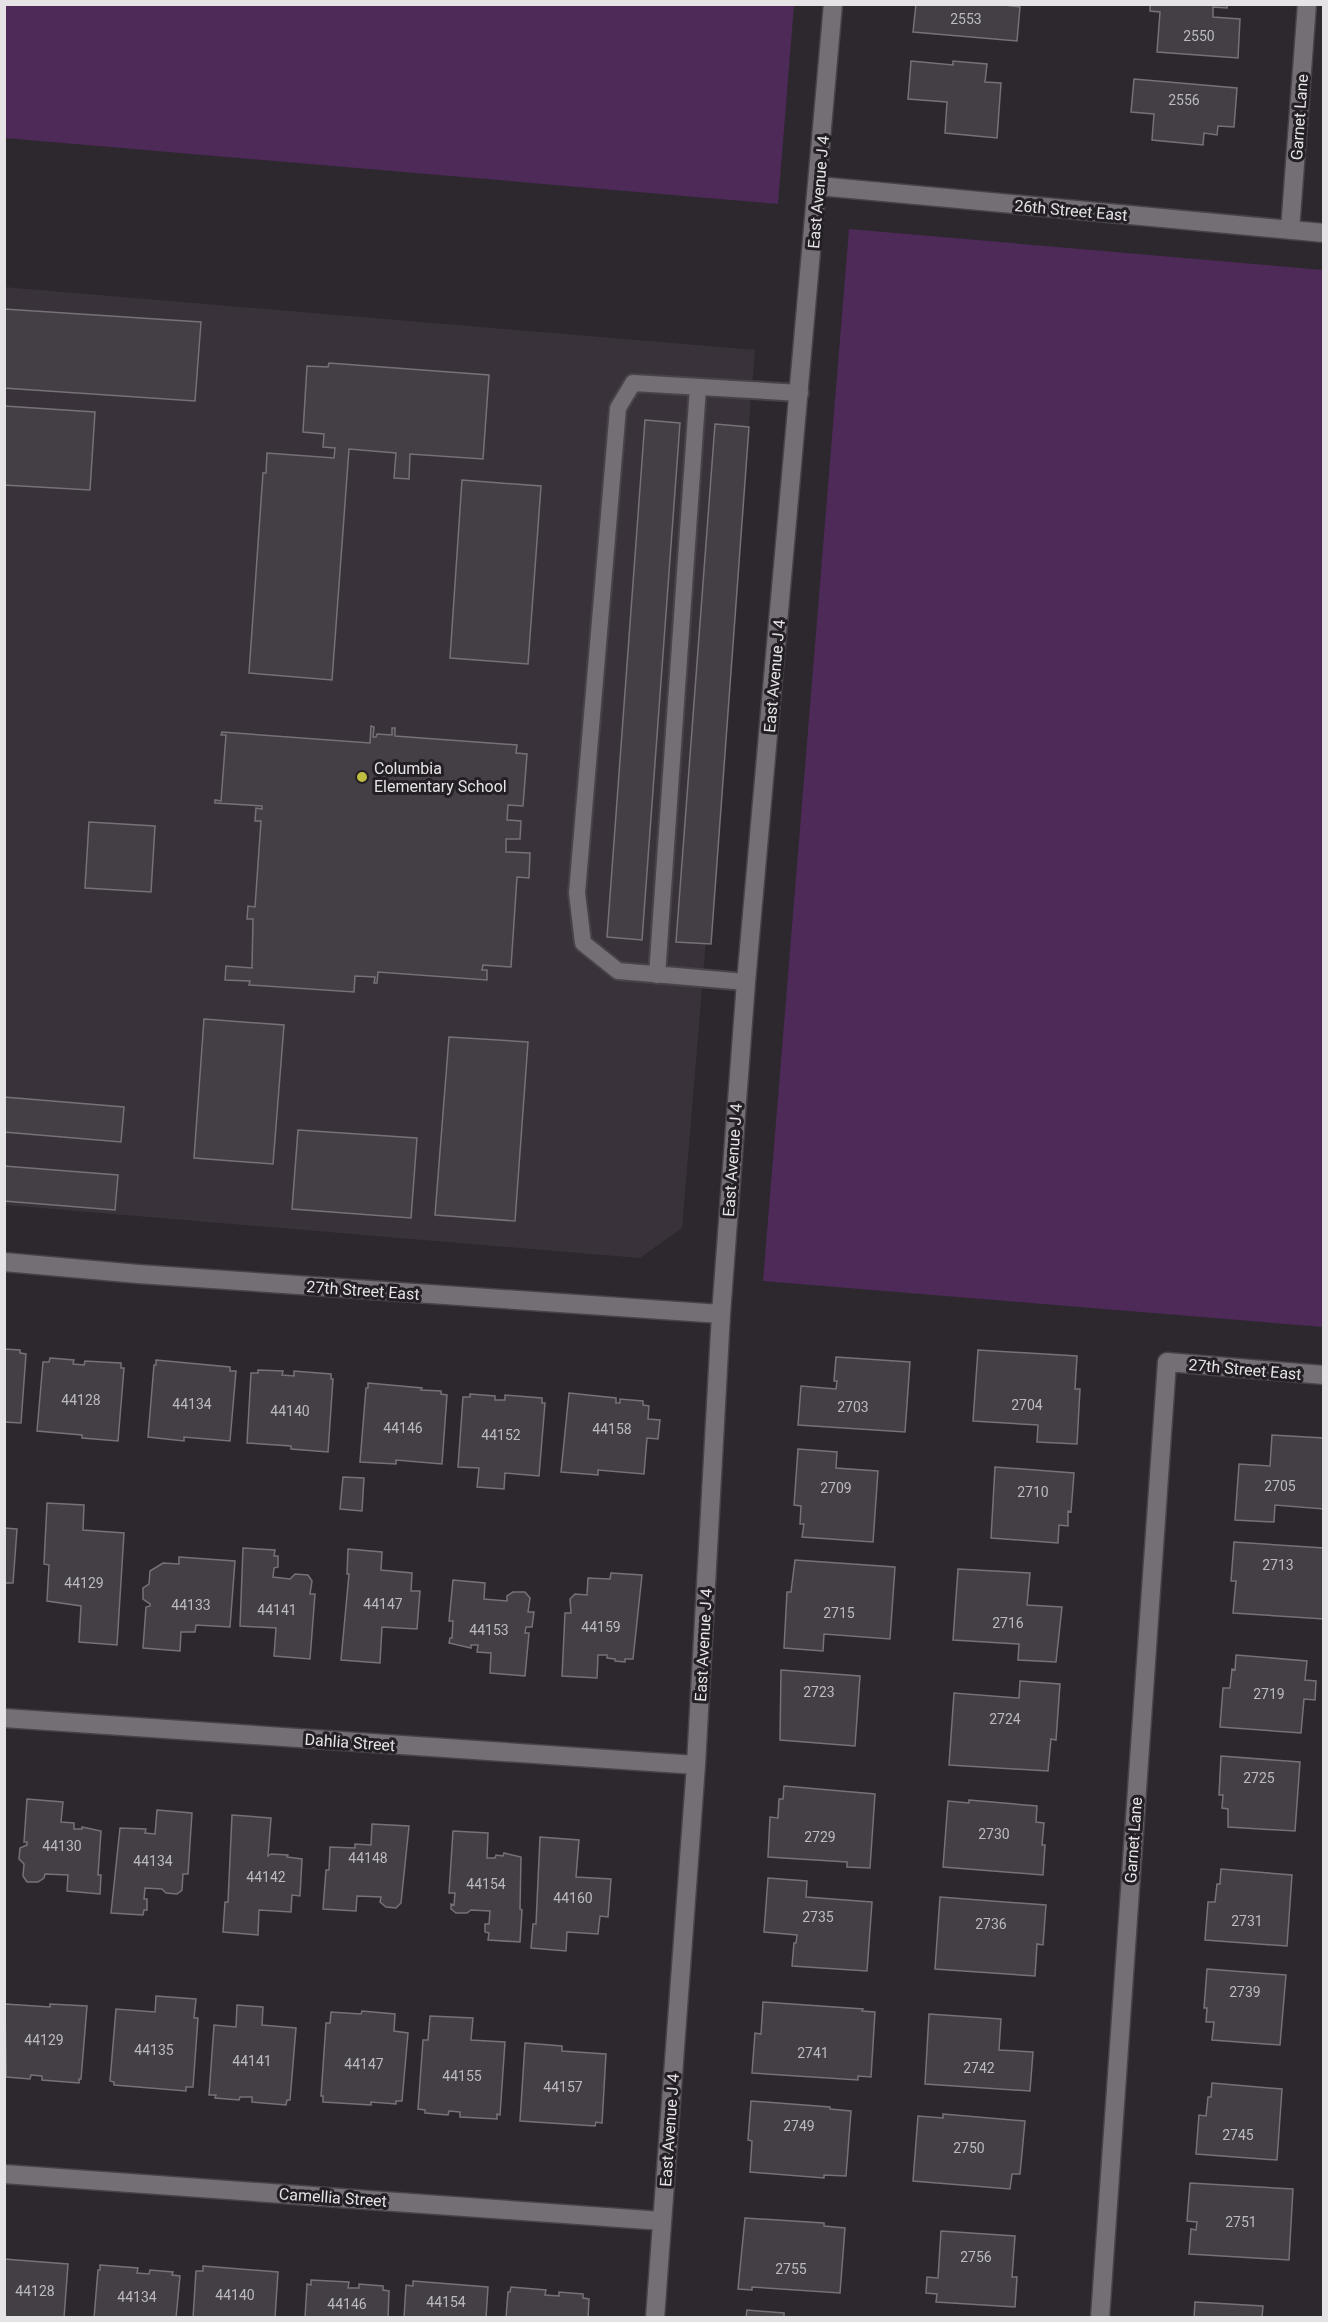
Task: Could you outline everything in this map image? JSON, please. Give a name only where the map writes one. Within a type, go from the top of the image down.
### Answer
[{"type":"street","name":"East Avenue J 4","points":[[655,2318],[696,1765],[721,1314],[746,982],[833,4]]},
{"type":"street","name":"Garnet Lane","points":[[1290,230],[1307,4]]},
{"type":"street","name":"26th Street East","points":[[818,186],[1323,233]]},
{"type":"street","name":"27th Street East","points":[[4,1262],[150,1275],[721,1314]]},
{"type":"street","name":"Garnet Lane","points":[[1100,2318],[1167,1362]]},
{"type":"street","name":"27th Street East","points":[[1167,1362],[1323,1375]]},
{"type":"street","name":"Dahlia Street","points":[[4,1718],[696,1765]]},
{"type":"street","name":"Camellia Street","points":[[4,2174],[662,2221]]},
{"type":"lane","points":[[746,982],[618,971],[583,943],[577,893],[618,408],[633,383],[800,393]]},
{"type":"lane","points":[[657,975],[698,387]]},
{"type":"shaded area","points":[[4,5],[794,5],[778,204],[5,138]]},
{"type":"shaded area","points":[[849,229],[1323,270],[1323,1327],[763,1281]]},
{"type":"shaded area","name":"Columbia Elementary School","points":[[4,287],[755,350],[682,1228],[640,1258],[5,1205]]},
{"type":"building","points":[[916,4],[997,4],[1020,7],[1017,41],[913,32]]},
{"type":"building","points":[[1150,4],[1227,4],[1227,8],[1213,7],[1213,17],[1240,19],[1238,58],[1157,52],[1160,12],[1150,11]]},
{"type":"building","points":[[911,61],[953,65],[953,61],[987,64],[985,82],[1001,83],[997,138],[945,133],[947,102],[908,99]]},
{"type":"building","points":[[1134,79],[1237,88],[1234,127],[1218,126],[1217,135],[1204,133],[1203,145],[1152,140],[1154,114],[1131,112]]},
{"type":"building","points":[[4,309],[201,322],[195,401],[4,388]]},
{"type":"building","points":[[329,363],[489,375],[483,459],[410,454],[409,479],[394,478],[396,453],[349,449],[332,680],[249,673],[263,473],[266,473],[267,453],[334,458],[335,448],[323,447],[324,434],[303,432],[307,366],[328,367]]},
{"type":"building","points":[[4,406],[95,412],[90,490],[4,485]]},
{"type":"building","points":[[645,420],[680,423],[642,940],[607,937]]},
{"type":"building","points":[[715,424],[749,427],[711,944],[676,942]]},
{"type":"building","points":[[462,480],[541,486],[528,664],[450,658]]},
{"type":"building","points":[[371,726],[374,727],[373,737],[377,734],[392,735],[392,728],[395,728],[395,736],[517,745],[516,753],[527,754],[523,806],[508,805],[507,820],[521,821],[520,839],[506,839],[506,852],[530,853],[529,878],[517,877],[511,967],[483,965],[482,970],[487,970],[487,980],[378,972],[377,983],[374,983],[375,977],[355,976],[354,992],[249,985],[250,981],[225,980],[226,966],[252,968],[253,919],[247,919],[248,906],[255,907],[261,821],[255,821],[256,808],[262,809],[262,806],[215,803],[215,800],[221,801],[226,735],[221,735],[222,732],[370,743]]},
{"type":"building","points":[[89,822],[155,826],[151,892],[85,888]]},
{"type":"building","points":[[204,1019],[284,1025],[273,1164],[194,1158]]},
{"type":"building","points":[[449,1037],[528,1042],[515,1221],[435,1215]]},
{"type":"building","points":[[4,1097],[124,1107],[121,1142],[4,1132]]},
{"type":"building","points":[[298,1130],[417,1138],[411,1218],[292,1209]]},
{"type":"building","points":[[4,1166],[118,1175],[115,1210],[4,1201]]},
{"type":"building","points":[[4,1349],[20,1350],[20,1353],[26,1354],[21,1423],[4,1422]]},
{"type":"building","points":[[978,1350],[1077,1356],[1075,1389],[1080,1389],[1077,1444],[1037,1442],[1038,1425],[973,1421]]},
{"type":"building","points":[[836,1357],[910,1362],[905,1432],[798,1425],[801,1386],[836,1389],[837,1381],[834,1381]]},
{"type":"building","points":[[50,1358],[74,1360],[73,1364],[84,1365],[85,1361],[121,1363],[121,1368],[124,1368],[118,1441],[37,1431],[43,1362],[49,1362]]},
{"type":"building","points":[[156,1360],[230,1367],[230,1371],[236,1371],[230,1441],[184,1437],[184,1441],[148,1437]]},
{"type":"building","points":[[258,1370],[283,1371],[282,1375],[294,1376],[294,1371],[331,1374],[331,1379],[333,1379],[328,1452],[291,1449],[291,1446],[247,1443],[251,1373],[258,1373]]},
{"type":"building","points":[[368,1383],[422,1388],[421,1390],[441,1391],[441,1394],[447,1395],[442,1464],[396,1460],[396,1464],[360,1462]]},
{"type":"building","points":[[569,1393],[616,1398],[616,1403],[620,1403],[620,1399],[643,1401],[643,1405],[649,1406],[648,1419],[660,1420],[658,1439],[647,1438],[644,1474],[598,1470],[598,1475],[561,1472]]},
{"type":"building","points":[[470,1394],[495,1396],[495,1400],[505,1400],[505,1395],[542,1398],[542,1403],[545,1403],[539,1476],[505,1473],[504,1489],[477,1487],[479,1468],[458,1467],[463,1397],[470,1397]]},
{"type":"building","points":[[1272,1435],[1324,1438],[1324,1509],[1275,1505],[1274,1522],[1235,1520],[1239,1464],[1270,1466]]},
{"type":"building","points":[[798,1449],[837,1452],[836,1468],[878,1471],[873,1542],[802,1537],[804,1524],[800,1524],[801,1506],[794,1505]]},
{"type":"building","points":[[995,1467],[1074,1473],[1068,1526],[1059,1525],[1058,1543],[991,1538]]},
{"type":"building","points":[[343,1477],[364,1478],[362,1511],[340,1509]]},
{"type":"building","points":[[47,1503],[84,1505],[83,1530],[124,1533],[117,1645],[79,1642],[81,1606],[47,1601],[49,1565],[44,1564]]},
{"type":"building","points":[[4,1528],[17,1529],[13,1583],[4,1583]]},
{"type":"building","points":[[1234,1542],[1324,1548],[1324,1619],[1233,1613],[1236,1581],[1231,1581]]},
{"type":"building","points":[[243,1548],[275,1550],[274,1556],[278,1556],[278,1567],[274,1568],[273,1577],[290,1579],[295,1574],[308,1575],[312,1581],[310,1594],[315,1594],[310,1659],[274,1656],[276,1628],[240,1626]]},
{"type":"building","points":[[348,1549],[382,1552],[381,1570],[412,1573],[411,1591],[420,1591],[417,1629],[382,1627],[380,1663],[341,1660],[349,1574],[347,1574]]},
{"type":"building","points":[[179,1557],[235,1561],[230,1627],[196,1625],[195,1632],[181,1632],[180,1651],[143,1648],[146,1607],[150,1604],[143,1599],[143,1588],[149,1584],[150,1571],[163,1563],[179,1564]]},
{"type":"building","points":[[795,1560],[895,1567],[890,1639],[824,1634],[823,1651],[784,1648],[787,1592],[791,1592]]},
{"type":"building","points":[[958,1569],[1030,1573],[1027,1605],[1062,1607],[1056,1662],[1018,1660],[1019,1644],[953,1640]]},
{"type":"building","points":[[611,1573],[642,1575],[633,1659],[625,1659],[625,1662],[615,1661],[615,1659],[607,1658],[607,1655],[598,1655],[597,1678],[562,1676],[565,1613],[571,1613],[570,1599],[575,1594],[587,1595],[588,1578],[610,1579]]},
{"type":"building","points":[[453,1580],[485,1583],[484,1599],[507,1601],[507,1596],[513,1592],[525,1592],[530,1598],[528,1612],[534,1612],[532,1627],[526,1627],[525,1633],[529,1633],[525,1676],[490,1673],[491,1653],[477,1652],[478,1645],[471,1645],[471,1648],[449,1643],[452,1638],[453,1621],[449,1621]]},
{"type":"building","points":[[1236,1655],[1307,1661],[1305,1680],[1316,1681],[1315,1700],[1304,1699],[1301,1733],[1220,1727],[1223,1688],[1230,1688]]},
{"type":"building","points":[[781,1670],[860,1676],[855,1746],[780,1740]]},
{"type":"building","points":[[1020,1681],[1060,1684],[1056,1740],[1051,1739],[1048,1771],[949,1765],[954,1693],[1019,1698]]},
{"type":"building","points":[[1221,1756],[1300,1762],[1295,1831],[1228,1827],[1228,1809],[1222,1808],[1223,1795],[1219,1795]]},
{"type":"building","points":[[784,1786],[875,1794],[870,1868],[847,1867],[847,1862],[768,1857],[770,1817],[778,1818],[779,1799],[783,1799]]},
{"type":"building","points":[[27,1799],[63,1802],[61,1822],[74,1823],[74,1829],[82,1829],[82,1827],[101,1831],[98,1875],[101,1875],[100,1894],[67,1891],[68,1875],[45,1874],[44,1878],[38,1882],[27,1882],[23,1876],[24,1864],[19,1859],[20,1848],[27,1845],[27,1842],[24,1842]]},
{"type":"building","points":[[969,1800],[1037,1806],[1036,1822],[1044,1823],[1043,1875],[943,1867],[948,1801],[969,1803]]},
{"type":"building","points":[[157,1810],[192,1813],[188,1874],[183,1874],[182,1890],[177,1894],[166,1893],[162,1889],[145,1888],[144,1899],[147,1899],[147,1910],[144,1910],[143,1915],[111,1913],[120,1828],[146,1829],[145,1833],[155,1834]]},
{"type":"building","points":[[232,1815],[271,1818],[268,1856],[271,1854],[288,1855],[287,1857],[302,1859],[300,1896],[292,1895],[291,1912],[259,1910],[258,1935],[223,1932],[225,1902],[228,1902]]},
{"type":"building","points":[[372,1824],[409,1826],[401,1903],[396,1908],[386,1907],[380,1902],[381,1897],[357,1896],[356,1911],[323,1909],[330,1847],[355,1848],[355,1844],[371,1845]]},
{"type":"building","points":[[453,1831],[488,1833],[487,1858],[495,1858],[496,1855],[503,1856],[504,1853],[521,1857],[520,1942],[488,1940],[489,1933],[485,1932],[485,1924],[489,1924],[490,1911],[471,1910],[467,1913],[456,1913],[451,1909],[451,1904],[454,1905],[455,1893],[449,1893]]},
{"type":"building","points":[[540,1837],[579,1840],[576,1877],[611,1879],[608,1917],[600,1916],[598,1934],[567,1932],[566,1951],[531,1948],[533,1924],[536,1924]]},
{"type":"building","points":[[1221,1869],[1292,1875],[1287,1946],[1205,1940],[1208,1902],[1215,1902]]},
{"type":"building","points":[[768,1878],[807,1881],[806,1897],[872,1902],[867,1971],[792,1966],[797,1935],[764,1932]]},
{"type":"building","points":[[940,1897],[1046,1905],[1043,1945],[1037,1944],[1035,1976],[935,1969]]},
{"type":"building","points":[[1207,1969],[1286,1975],[1280,2045],[1212,2040],[1214,2022],[1206,2022],[1207,2008],[1204,2008]]},
{"type":"building","points":[[156,1996],[196,1999],[194,2018],[198,2018],[193,2087],[186,2087],[186,2091],[114,2085],[114,2082],[110,2081],[116,2009],[155,2012]]},
{"type":"building","points":[[763,2002],[863,2009],[862,2011],[875,2012],[871,2077],[858,2076],[858,2080],[752,2073],[755,2033],[761,2034]]},
{"type":"building","points":[[5,2004],[50,2007],[50,2004],[87,2006],[79,2083],[42,2080],[42,2076],[31,2075],[30,2079],[6,2077]]},
{"type":"building","points":[[237,2005],[263,2007],[262,2025],[296,2028],[290,2100],[287,2100],[286,2105],[252,2102],[252,2097],[240,2097],[239,2100],[215,2098],[216,2095],[209,2095],[214,2025],[236,2027]]},
{"type":"building","points":[[362,2011],[395,2014],[394,2031],[408,2033],[402,2101],[396,2101],[396,2104],[323,2102],[323,2096],[321,2096],[326,2023],[330,2023],[331,2012],[361,2014]]},
{"type":"building","points":[[929,2014],[1001,2019],[999,2050],[1033,2052],[1030,2091],[925,2084]]},
{"type":"building","points":[[430,2016],[473,2018],[471,2040],[505,2042],[500,2115],[497,2114],[497,2119],[460,2117],[460,2112],[449,2111],[448,2115],[425,2113],[425,2110],[418,2109],[423,2040],[428,2040]]},
{"type":"building","points":[[525,2043],[562,2046],[562,2051],[606,2054],[602,2123],[596,2122],[595,2126],[520,2121]]},
{"type":"building","points":[[1212,2083],[1282,2089],[1277,2160],[1196,2154],[1199,2115],[1206,2116]]},
{"type":"building","points":[[751,2101],[830,2107],[830,2109],[851,2111],[846,2176],[824,2175],[824,2178],[750,2172],[752,2141],[748,2140]]},
{"type":"building","points":[[943,2114],[1025,2121],[1020,2174],[1012,2174],[1010,2189],[913,2181],[918,2116],[943,2118]]},
{"type":"building","points":[[1190,2183],[1293,2189],[1289,2260],[1189,2254],[1191,2229],[1196,2230],[1197,2222],[1187,2221]]},
{"type":"building","points":[[745,2218],[824,2223],[824,2226],[845,2228],[840,2293],[752,2287],[752,2290],[738,2289]]},
{"type":"building","points":[[941,2231],[1015,2236],[1012,2277],[1017,2277],[1015,2307],[936,2302],[937,2294],[926,2293],[927,2277],[938,2278]]},
{"type":"building","points":[[4,2259],[68,2264],[64,2318],[4,2318]]},
{"type":"building","points":[[100,2265],[138,2268],[137,2273],[149,2274],[150,2270],[173,2272],[172,2275],[180,2276],[176,2318],[94,2318]]},
{"type":"building","points":[[203,2266],[278,2272],[275,2318],[193,2318],[196,2271],[203,2271]]},
{"type":"building","points":[[311,2280],[349,2282],[348,2288],[359,2288],[359,2284],[383,2286],[383,2290],[389,2291],[388,2318],[305,2318],[307,2284],[311,2285]]},
{"type":"building","points":[[413,2281],[488,2287],[486,2318],[404,2318],[406,2285],[413,2286]]},
{"type":"building","points":[[511,2287],[546,2290],[545,2295],[559,2296],[559,2292],[583,2294],[583,2298],[589,2299],[588,2318],[506,2318],[508,2292]]},
{"type":"building","points":[[1195,2302],[1263,2306],[1262,2318],[1194,2318]]},
{"type":"building","points":[[747,2310],[784,2313],[784,2318],[746,2318]]},
{"type":"place","name":"Columbia Elementary School","points":[[362,777]]}]
